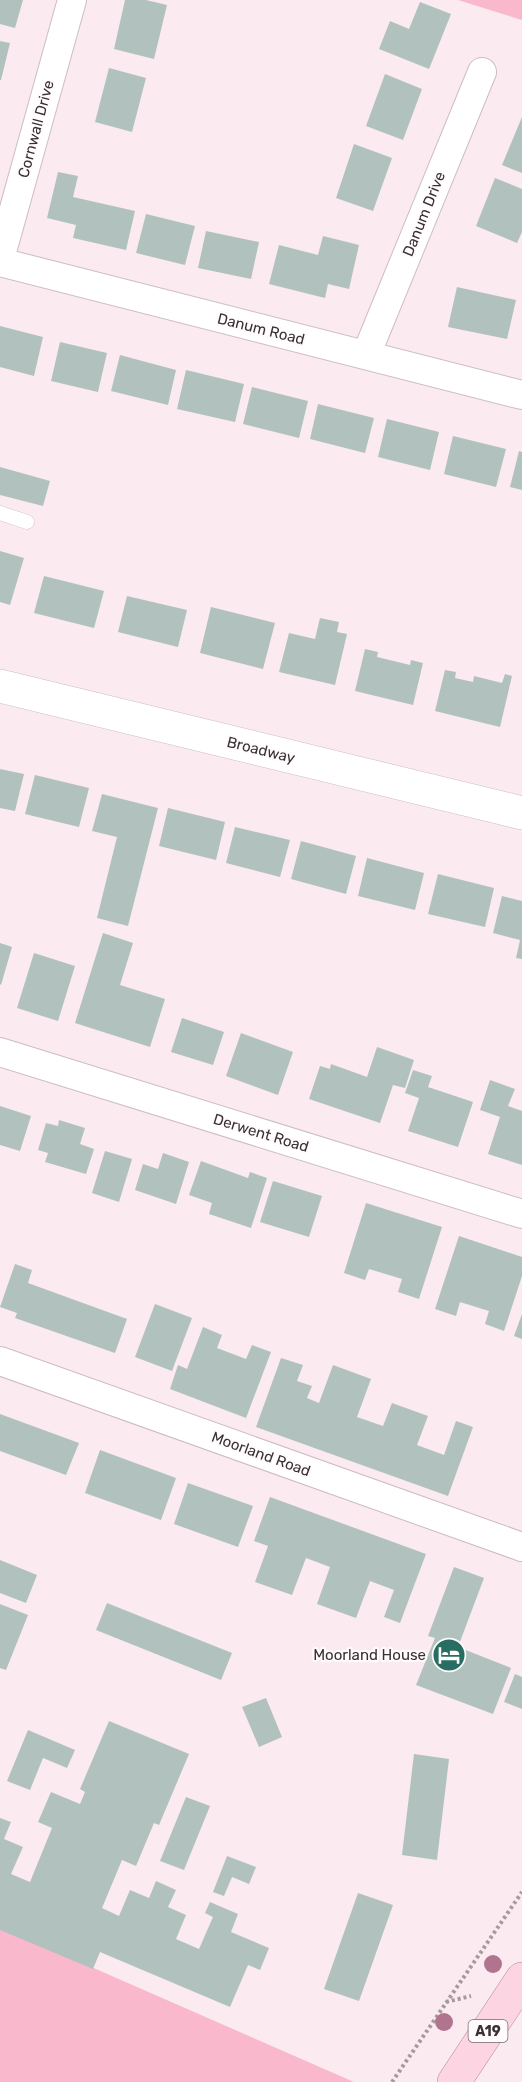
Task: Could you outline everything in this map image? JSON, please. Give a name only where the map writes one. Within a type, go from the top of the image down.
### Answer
[{"type":"main road","name":"A19","points":[[454,2082],[522,1979]]},
{"type":"street","name":"Cornwall Drive","points":[[0,260],[72,0]]},
{"type":"street","name":"Danum Drive","points":[[366,355],[482,72]]},
{"type":"street","name":"Danum Road","points":[[0,260],[522,395]]},
{"type":"street","name":"Broadway","points":[[0,686],[522,813]]},
{"type":"street","name":"Derwent Road","points":[[0,1052],[522,1214]]},
{"type":"street","name":"Moorland Road","points":[[0,1361],[522,1547]]},
{"type":"lane","points":[[0,513],[27,522]]},
{"type":"path","points":[[392,2082],[522,1892]]},
{"type":"shaded area","points":[[458,0],[522,0],[522,20]]},
{"type":"shaded area","points":[[0,1927],[354,2082],[0,2082]]},
{"type":"building","points":[[0,0],[23,0],[15,28],[0,24]]},
{"type":"building","points":[[125,0],[146,0],[167,5],[154,59],[114,49]]},
{"type":"building","points":[[420,2],[451,14],[429,69],[379,49],[390,21],[409,29]]},
{"type":"building","points":[[0,41],[10,43],[1,80],[0,80]]},
{"type":"building","points":[[109,68],[146,78],[132,132],[95,122]]},
{"type":"building","points":[[385,74],[422,89],[403,140],[366,126]]},
{"type":"building","points":[[522,117],[522,173],[502,165]]},
{"type":"building","points":[[354,144],[392,158],[373,211],[336,198]]},
{"type":"building","points":[[58,172],[78,176],[73,197],[135,211],[126,250],[73,238],[76,225],[47,218]]},
{"type":"building","points":[[495,178],[522,189],[522,232],[517,243],[476,226]]},
{"type":"building","points":[[146,214],[195,226],[185,265],[136,253]]},
{"type":"building","points":[[206,231],[259,242],[251,279],[198,268]]},
{"type":"building","points":[[323,236],[359,245],[349,289],[328,284],[325,298],[269,284],[279,245],[318,255]]},
{"type":"building","points":[[457,287],[516,300],[507,339],[448,327]]},
{"type":"building","points":[[0,326],[43,337],[34,376],[0,367]]},
{"type":"building","points":[[60,342],[107,353],[98,392],[51,381]]},
{"type":"building","points":[[120,355],[176,370],[168,405],[111,391]]},
{"type":"building","points":[[186,370],[244,384],[235,422],[177,409]]},
{"type":"building","points":[[252,387],[308,401],[299,438],[243,424]]},
{"type":"building","points":[[318,404],[374,418],[365,453],[310,439]]},
{"type":"building","points":[[387,419],[439,432],[430,470],[378,457]]},
{"type":"building","points":[[453,436],[506,449],[496,487],[444,474]]},
{"type":"building","points":[[519,451],[522,452],[522,490],[510,487]]},
{"type":"building","points":[[0,467],[50,481],[43,506],[0,495]]},
{"type":"building","points":[[0,551],[24,558],[10,605],[0,602]]},
{"type":"building","points":[[44,576],[104,591],[94,628],[34,613]]},
{"type":"building","points":[[127,596],[187,610],[178,647],[118,632]]},
{"type":"building","points":[[211,607],[275,623],[263,669],[200,653]]},
{"type":"building","points":[[320,618],[339,622],[337,632],[347,634],[335,685],[279,672],[289,633],[315,639]]},
{"type":"building","points":[[365,649],[378,652],[377,657],[410,665],[411,660],[423,663],[413,705],[355,691]]},
{"type":"building","points":[[445,670],[456,672],[455,678],[473,682],[474,676],[502,683],[505,674],[512,676],[500,727],[435,711]]},
{"type":"building","points":[[0,769],[24,774],[15,811],[0,808]]},
{"type":"building","points":[[35,775],[89,788],[79,827],[25,814]]},
{"type":"building","points":[[102,794],[158,808],[128,926],[97,918],[117,837],[92,831]]},
{"type":"building","points":[[168,808],[225,822],[216,860],[159,846]]},
{"type":"building","points":[[235,827],[290,840],[280,877],[226,863]]},
{"type":"building","points":[[301,841],[356,856],[346,894],[291,879]]},
{"type":"building","points":[[367,858],[424,873],[415,910],[358,896]]},
{"type":"building","points":[[438,874],[494,888],[485,927],[428,914]]},
{"type":"building","points":[[502,896],[522,901],[522,959],[516,958],[520,940],[493,933]]},
{"type":"building","points":[[103,933],[133,943],[120,985],[165,999],[150,1047],[75,1023]]},
{"type":"building","points":[[0,943],[12,947],[1,985],[0,984]]},
{"type":"building","points":[[34,953],[75,966],[58,1021],[17,1008]]},
{"type":"building","points":[[182,1018],[224,1032],[213,1065],[171,1052]]},
{"type":"building","points":[[241,1033],[293,1052],[278,1095],[226,1076]]},
{"type":"building","points":[[377,1047],[414,1060],[405,1088],[393,1085],[380,1123],[309,1099],[320,1066],[330,1069],[331,1064],[367,1077]]},
{"type":"building","points":[[413,1070],[432,1076],[428,1087],[473,1102],[458,1147],[408,1131],[419,1098],[405,1093]]},
{"type":"building","points":[[490,1080],[515,1089],[508,1106],[522,1111],[522,1165],[488,1154],[500,1117],[480,1110]]},
{"type":"building","points":[[0,1106],[31,1116],[20,1151],[0,1145]]},
{"type":"building","points":[[59,1120],[85,1128],[80,1144],[94,1149],[86,1174],[45,1162],[48,1153],[38,1150],[46,1123],[58,1126]]},
{"type":"building","points":[[105,1151],[132,1159],[119,1202],[92,1193]]},
{"type":"building","points":[[163,1153],[189,1162],[176,1204],[135,1190],[143,1164],[158,1169]]},
{"type":"building","points":[[201,1161],[248,1178],[250,1172],[267,1178],[251,1228],[209,1214],[212,1203],[189,1195]]},
{"type":"building","points":[[273,1181],[322,1196],[309,1237],[260,1222]]},
{"type":"building","points":[[366,1203],[442,1227],[419,1299],[398,1292],[402,1279],[369,1269],[365,1280],[344,1273]]},
{"type":"building","points":[[459,1236],[522,1257],[522,1276],[504,1331],[485,1324],[489,1311],[460,1302],[456,1316],[435,1309]]},
{"type":"building","points":[[15,1264],[32,1270],[28,1283],[127,1319],[115,1353],[15,1318],[17,1313],[0,1307]]},
{"type":"building","points":[[155,1304],[192,1318],[172,1371],[135,1357]]},
{"type":"building","points":[[522,1314],[522,1339],[514,1336]]},
{"type":"building","points":[[203,1327],[222,1335],[217,1348],[246,1359],[252,1345],[271,1352],[246,1418],[170,1389],[178,1365],[187,1369]]},
{"type":"building","points":[[281,1358],[303,1365],[297,1381],[312,1386],[307,1398],[319,1403],[333,1365],[371,1379],[357,1417],[383,1426],[392,1403],[428,1416],[417,1445],[444,1455],[456,1421],[473,1427],[448,1496],[256,1427]]},
{"type":"building","points":[[0,1414],[79,1443],[66,1475],[0,1451]]},
{"type":"building","points":[[100,1450],[176,1478],[161,1520],[85,1493]]},
{"type":"building","points":[[188,1483],[253,1506],[238,1547],[174,1524]]},
{"type":"building","points":[[270,1497],[426,1554],[400,1623],[384,1617],[394,1590],[370,1581],[356,1618],[317,1604],[330,1567],[306,1558],[292,1595],[255,1582],[268,1546],[254,1541]]},
{"type":"building","points":[[0,1560],[37,1575],[26,1603],[0,1593]]},
{"type":"building","points":[[454,1567],[484,1578],[458,1647],[511,1668],[493,1714],[416,1685],[435,1638],[428,1636]]},
{"type":"building","points":[[107,1603],[232,1653],[221,1680],[96,1630]]},
{"type":"building","points":[[0,1604],[28,1615],[6,1670],[0,1668]]},
{"type":"building","points":[[515,1674],[522,1677],[522,1709],[504,1702]]},
{"type":"building","points":[[266,1698],[282,1737],[259,1747],[242,1707]]},
{"type":"building","points":[[109,1721],[189,1754],[159,1825],[154,1823],[136,1866],[122,1860],[102,1908],[119,1916],[130,1890],[149,1898],[156,1881],[176,1890],[168,1907],[186,1915],[176,1939],[199,1949],[213,1917],[205,1913],[210,1902],[238,1914],[231,1932],[269,1948],[260,1970],[248,1965],[230,2007],[100,1952],[93,1969],[0,1930],[0,1818],[11,1822],[4,1839],[23,1847],[11,1874],[30,1882],[52,1828],[38,1822],[51,1792],[80,1804],[85,1792],[80,1789]]},
{"type":"building","points":[[28,1730],[75,1750],[67,1768],[43,1758],[30,1790],[7,1781]]},
{"type":"building","points":[[414,1754],[449,1759],[437,1860],[402,1855]]},
{"type":"building","points":[[186,1797],[210,1806],[184,1870],[160,1861]]},
{"type":"building","points":[[227,1856],[256,1867],[249,1884],[232,1877],[224,1896],[213,1892]]},
{"type":"building","points":[[358,1893],[393,1905],[359,2001],[324,1989]]},
{"type":"place","name":"Moorland House","points":[[449,1655]]}]
